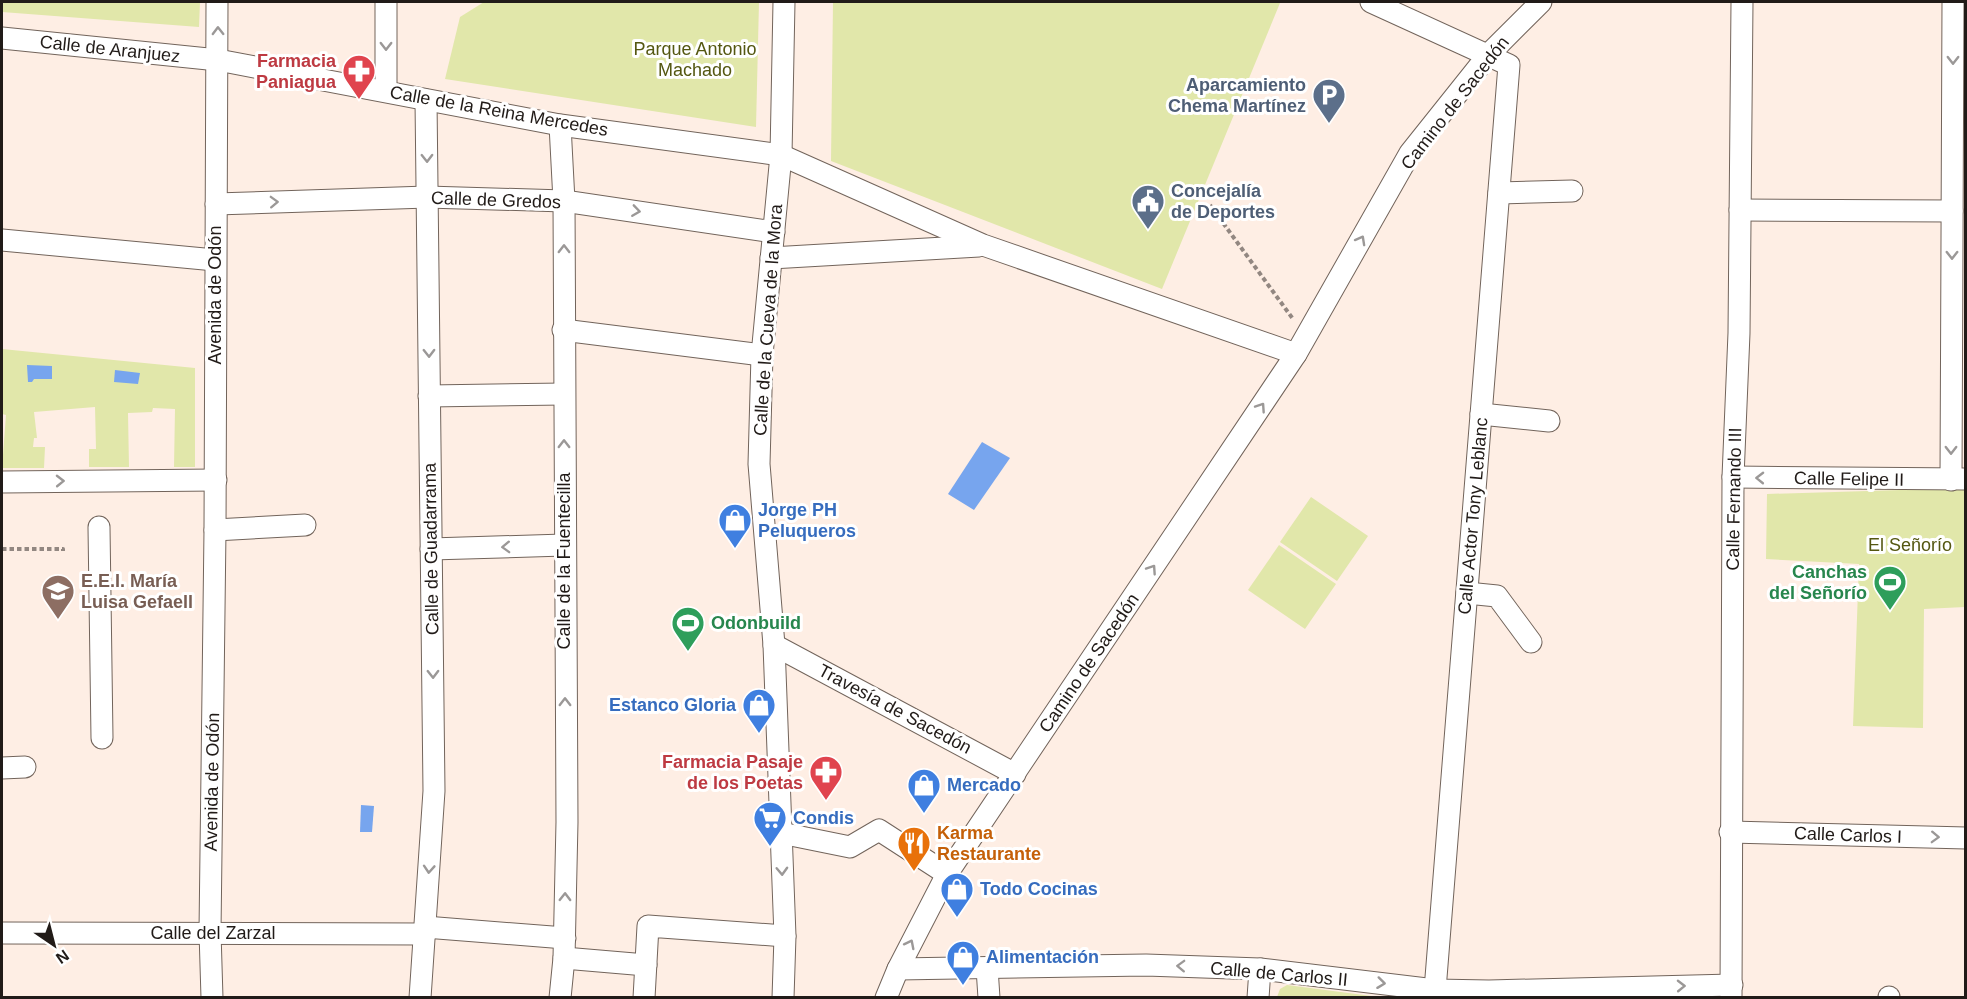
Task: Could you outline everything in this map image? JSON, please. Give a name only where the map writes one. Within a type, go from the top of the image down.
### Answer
[{"type":"street","name":"Avenida de Odón","points":[[212,998],[210,932],[216,480],[217,2]]},
{"type":"street","points":[[386,2],[386,90]]},
{"type":"street","name":"Calle de la Cueva de la Mora","points":[[783,998],[785,936],[774,645],[759,464],[762,355],[781,155],[784,2]]},
{"type":"street","points":[[1371,2],[1489,54]]},
{"type":"street","name":"Camino de Sacedón","points":[[886,998],[898,969],[947,874],[1301,345],[1410,153],[1489,54],[1541,2]]},
{"type":"street","name":"Calle Fernando III","points":[[1731,991],[1733,477],[1740,210],[1742,2]]},
{"type":"street","points":[[1953,2],[1952,211],[1958,479]]},
{"type":"street","name":"Calle de Aranjuez","points":[[2,38],[218,60]]},
{"type":"street","name":"Calle Actor Tony Leblanc","points":[[1435,990],[1509,65],[1489,54]]},
{"type":"street","name":"Calle de la Reina Mercedes","points":[[218,60],[386,90],[426,100],[560,125],[781,155],[983,245],[1301,345]]},
{"type":"street","name":"Calle de Guadarrama","points":[[420,998],[434,791],[426,100]]},
{"type":"street","name":"Calle de la Fuentecilla","points":[[560,125],[564,201],[567,822],[564,948],[560,998]]},
{"type":"street","points":[[1499,193],[1572,190]]},
{"type":"street","name":"Calle de Gredos","points":[[216,204],[427,197],[564,201],[774,232]]},
{"type":"street","points":[[1740,210],[1952,211]]},
{"type":"street","points":[[2,240],[215,260]]},
{"type":"street","points":[[771,258],[983,245]]},
{"type":"street","points":[[563,330],[762,355]]},
{"type":"street","points":[[429,396],[564,394]]},
{"type":"street","points":[[1481,414],[1549,421]]},
{"type":"street","name":"Calle Felipe II","points":[[1733,477],[1958,479]]},
{"type":"street","points":[[2,482],[216,480]]},
{"type":"street","points":[[215,530],[305,525]]},
{"type":"street","points":[[99,527],[102,738]]},
{"type":"street","points":[[431,549],[564,545]]},
{"type":"street","points":[[1467,593],[1497,596],[1531,642]]},
{"type":"street","name":"Travesía de Sacedón","points":[[774,645],[1015,774]]},
{"type":"street","points":[[2,768],[25,767]]},
{"type":"street","points":[[781,833],[850,847],[879,830],[947,874]]},
{"type":"street","name":"Calle Carlos I","points":[[1730,832],[1965,838]]},
{"type":"street","points":[[644,998],[648,926],[785,936]]},
{"type":"street","name":"Calle del Zarzal","points":[[2,933],[425,931],[495,933],[646,964]]},
{"type":"street","name":"Calle de Carlos II","points":[[898,969],[1146,965],[1260,969],[1435,990],[1731,991]]},
{"type":"street","points":[[987,968],[989,998]]},
{"type":"street","points":[[1258,998],[1260,969]]},
{"type":"path","points":[[1210,205],[1301,345]]},
{"type":"path","points":[[2,549],[63,549],[63,551]]},
{"type":"green space","points":[[2,2],[200,2],[199,27],[2,12]]},
{"type":"green space","name":"Parque Antonio Machado","points":[[484,2],[759,2],[756,127],[445,79],[460,17]]},
{"type":"green space","points":[[833,2],[1280,3],[1162,289],[831,161]]},
{"type":"green space","points":[[2,349],[195,368],[195,467],[174,467],[175,409],[153,408],[152,412],[128,413],[129,467],[89,467],[89,449],[96,449],[95,407],[34,412],[37,438],[34,438],[33,447],[45,447],[44,468],[2,468],[6,415],[2,414]]},
{"type":"green space","name":"El Señorío","points":[[1965,488],[1965,607],[1924,609],[1923,728],[1853,726],[1859,564],[1766,559],[1767,494]]},
{"type":"green space","points":[[1311,497],[1368,536],[1337,581],[1280,542]]},
{"type":"green space","points":[[1279,545],[1336,584],[1305,629],[1248,590]]},
{"type":"green space","points":[[1287,985],[1379,997],[1277,997],[1280,989]]},
{"type":"water","points":[[27,365],[52,366],[52,379],[34,379],[28,382]]},
{"type":"water","points":[[115,370],[140,373],[138,384],[114,382]]},
{"type":"water","points":[[982,442],[1010,458],[974,510],[948,494]]},
{"type":"water","points":[[361,805],[374,806],[372,832],[360,832]]},
{"type":"place","name":"Farmacia Paniagua","points":[[359,100]]},
{"type":"place","name":"Aparcamiento Chema Martínez","points":[[1329,124]]},
{"type":"place","name":"Concejalía de Deportes","points":[[1148,230]]},
{"type":"place","name":"Jorge PH Peluqueros","points":[[735,549]]},
{"type":"place","name":"Canchas del Señorío","points":[[1890,611]]},
{"type":"place","name":"E.E.I. María Luisa Gefaell","points":[[58,620]]},
{"type":"place","name":"Odonbuild","points":[[688,652]]},
{"type":"place","name":"Estanco Gloria","points":[[759,734]]},
{"type":"place","name":"Farmacia Pasaje de los Poetas","points":[[826,801]]},
{"type":"place","name":"Mercado","points":[[924,814]]},
{"type":"place","name":"Condis","points":[[770,847]]},
{"type":"place","name":"Karma Restaurante","points":[[914,872]]},
{"type":"place","name":"Todo Cocinas","points":[[957,918]]},
{"type":"place","name":"Alimentación","points":[[963,986]]}]
